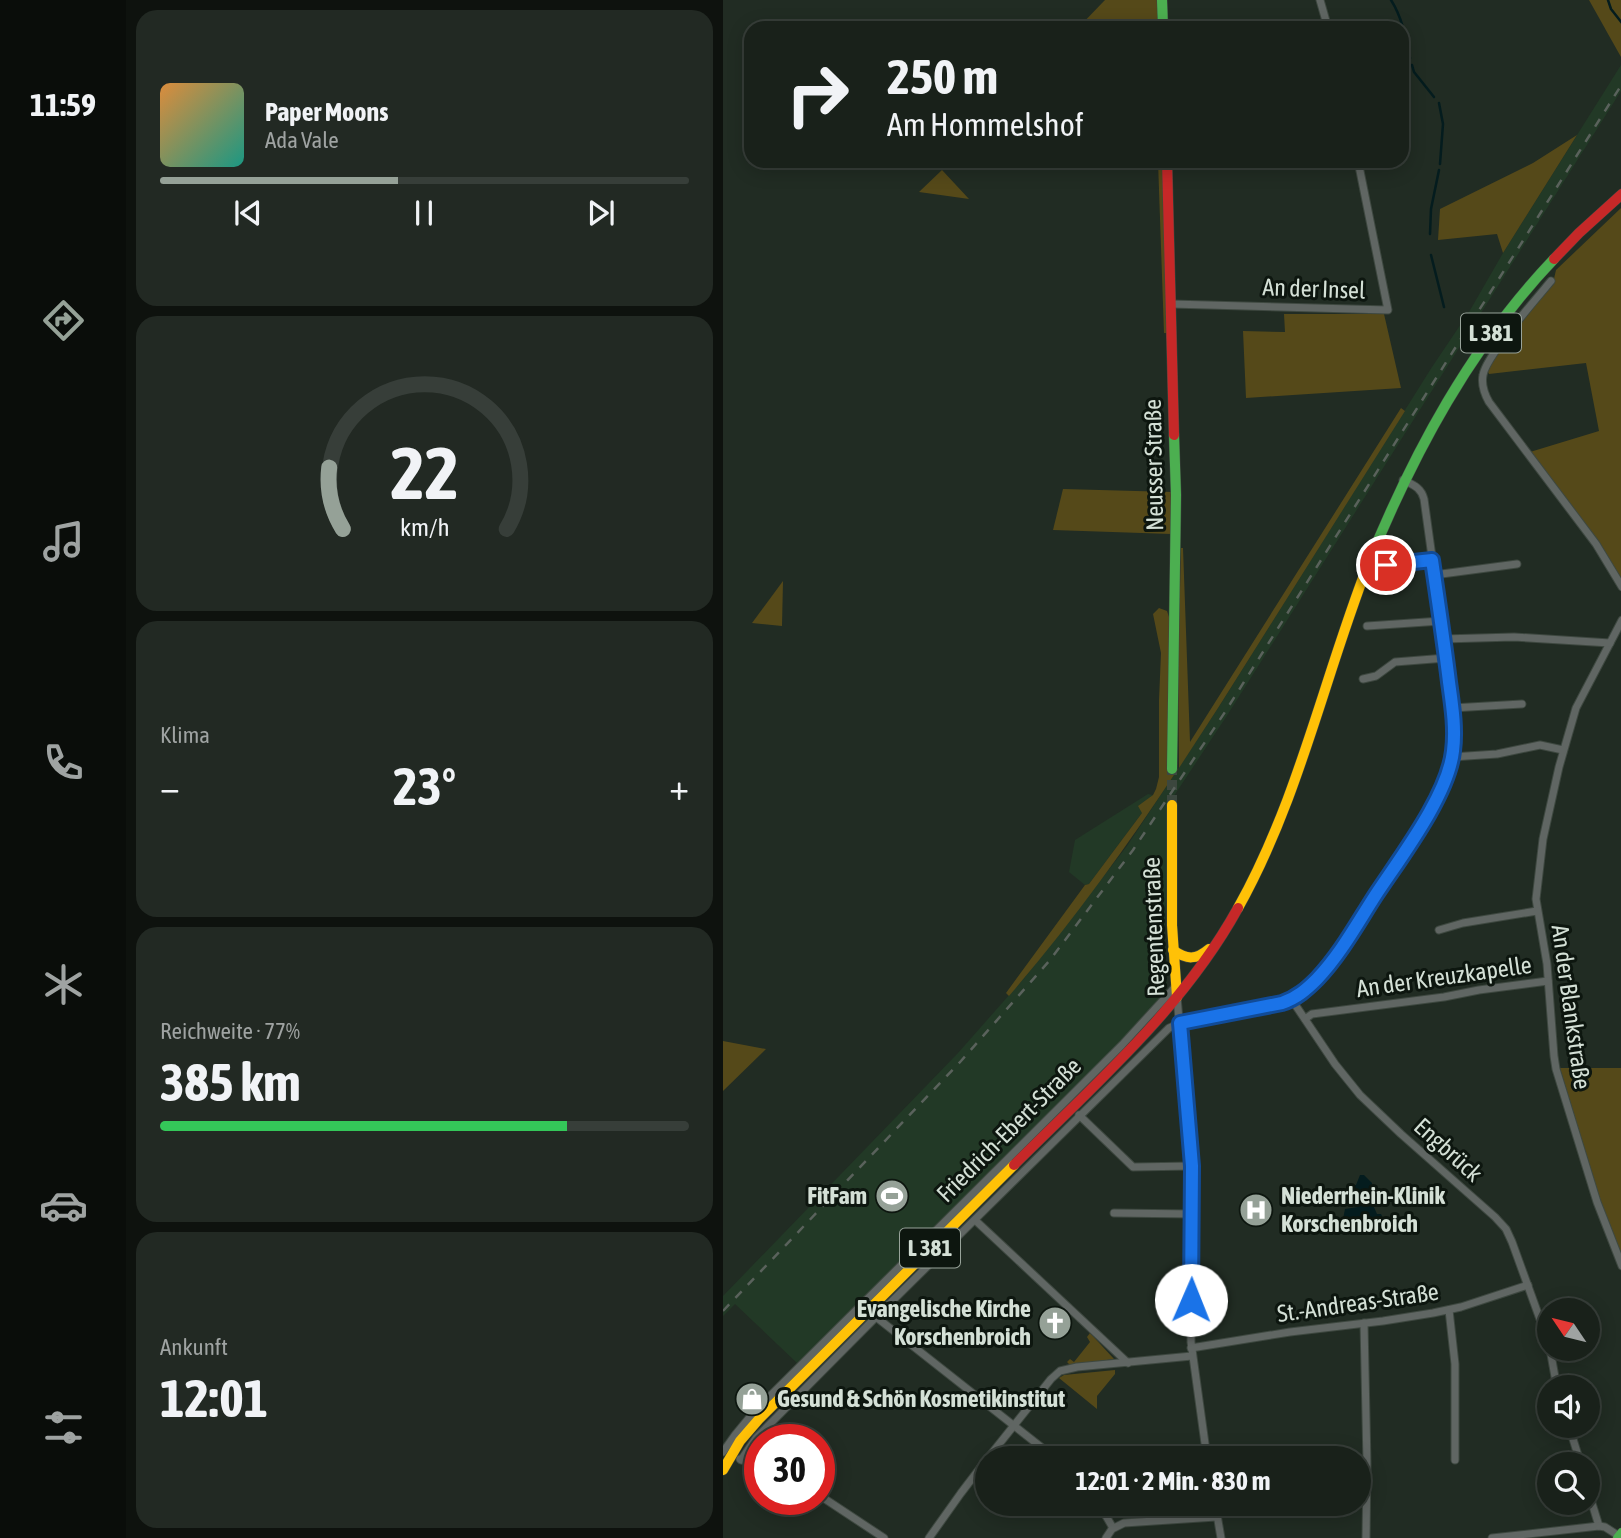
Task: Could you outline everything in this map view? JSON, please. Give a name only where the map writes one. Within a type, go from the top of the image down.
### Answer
[{"type":"main road","points":[[1162,0],[1163,21]]},
{"type":"main road","name":"Neusser Straße","points":[[1167,168],[1176,505],[1172,769]]},
{"type":"main road","name":"L 381","points":[[723,1470],[730,1455],[759,1419],[1126,1053],[1217,942],[1258,871],[1281,818],[1362,579],[1403,480],[1446,401],[1499,323],[1559,252],[1621,194]]},
{"type":"main road","name":"Regentenstraße","points":[[1172,805],[1171,889],[1176,992]]},
{"type":"main road","points":[[1173,950],[1183,957],[1193,959],[1217,942]]},
{"type":"street","points":[[1320,0],[1326,21]]},
{"type":"street","name":"An der Insel","points":[[1171,304],[1388,310],[1359,168]]},
{"type":"street","points":[[1551,281],[1491,358],[1483,372],[1482,385],[1490,403],[1596,544],[1621,587]]},
{"type":"street","points":[[1180,1023],[1292,1000],[1305,990],[1325,970],[1371,902],[1428,814],[1443,783],[1452,757],[1454,741],[1446,658],[1423,494],[1418,487],[1403,480]]},
{"type":"street","points":[[1386,565],[1432,560]]},
{"type":"street","points":[[1434,575],[1517,564]]},
{"type":"street","name":"An der Blankstraße","points":[[1621,620],[1578,704],[1563,750],[1543,839],[1536,893],[1548,981],[1554,1056],[1560,1083],[1597,1202],[1621,1266]]},
{"type":"street","points":[[1367,626],[1441,621]]},
{"type":"street","points":[[1443,639],[1514,637],[1610,643]]},
{"type":"street","points":[[1363,679],[1376,676],[1395,662],[1446,658]]},
{"type":"street","points":[[1452,708],[1522,704]]},
{"type":"street","points":[[1452,757],[1490,755],[1540,746],[1563,750]]},
{"type":"street","name":"An der Blankstraße","points":[[1439,930],[1463,923],[1537,911]]},
{"type":"street","name":"An der Kreuzkapelle","points":[[1305,1019],[1312,1014],[1445,998],[1479,990],[1548,981]]},
{"type":"street","name":"Regentenstraße","points":[[1176,992],[1192,1166],[1191,1352],[1205,1446]]},
{"type":"street","name":"Engbrück","points":[[1292,1000],[1335,1064],[1360,1095],[1504,1227],[1537,1310]]},
{"type":"street","name":"Friedrich-Ebert-Straße","points":[[730,1455],[756,1438],[1079,1115],[1169,1028],[1180,1023]]},
{"type":"street","points":[[1079,1115],[1132,1167],[1192,1166]]},
{"type":"street","points":[[1114,1213],[1193,1214]]},
{"type":"street","points":[[975,1220],[1128,1363]]},
{"type":"street","name":"St.-Andreas-Straße","points":[[998,1446],[1060,1371],[1068,1368],[1128,1363],[1290,1332],[1449,1310],[1528,1285]]},
{"type":"street","points":[[1449,1310],[1455,1364],[1455,1460]]},
{"type":"street","points":[[876,1317],[1040,1446]]},
{"type":"street","points":[[1364,1323],[1366,1538]]},
{"type":"street","name":"St.-Andreas-Straße","points":[[929,1538],[975,1475]]},
{"type":"street","points":[[835,1506],[884,1538]]},
{"type":"street","points":[[1596,1515],[1599,1526]]},
{"type":"street","points":[[1106,1516],[1113,1528]]},
{"type":"street","points":[[1106,1538],[1113,1528],[1127,1522],[1216,1517],[1221,1538]]},
{"type":"street","points":[[1492,1538],[1599,1526],[1620,1536]]},
{"type":"shaded area","points":[[1105,0],[1157,0],[1158,21],[1085,21]]},
{"type":"shaded area","points":[[1589,0],[1621,0],[1621,57]]},
{"type":"shaded area","points":[[1621,65],[1621,91],[1170,802],[1165,928],[1167,988],[1159,1002],[1121,1044],[858,1306],[797,1363],[735,1304],[723,1316],[723,1296],[958,1053],[1025,977],[1127,846],[1218,708],[1469,312]]},
{"type":"shaded area","points":[[1577,135],[1503,253],[1497,234],[1438,240],[1440,209],[1533,163]]},
{"type":"shaded area","points":[[1158,168],[1163,168],[1168,333],[1164,333]]},
{"type":"shaded area","points":[[942,170],[969,199],[919,192]]},
{"type":"shaded area","points":[[1621,208],[1621,578],[1599,542],[1530,452],[1599,431],[1586,363],[1489,374],[1487,370],[1553,283],[1556,270]]},
{"type":"shaded area","points":[[1284,314],[1384,314],[1401,388],[1246,398],[1243,331],[1285,332]]},
{"type":"shaded area","points":[[1401,408],[1405,411],[1179,768],[1181,548],[1190,742]]},
{"type":"shaded area","points":[[1063,489],[1173,492],[1171,534],[1053,530]]},
{"type":"shaded area","points":[[783,581],[782,626],[752,623]]},
{"type":"shaded area","points":[[1159,608],[1167,611],[1169,617],[1169,774],[1178,769],[1097,885],[1009,996],[1006,993],[1142,813],[1138,806],[1153,795],[1156,789],[1159,777],[1161,653],[1153,614]]},
{"type":"shaded area","points":[[1148,794],[1153,795],[1147,800],[1142,813],[1089,884],[1085,885],[1069,872],[1075,840]]},
{"type":"shaded area","points":[[723,1041],[766,1049],[723,1091]]},
{"type":"shaded area","points":[[1560,1068],[1621,1068],[1621,1254],[1600,1201]]},
{"type":"shaded area","points":[[1090,1333],[1114,1359],[1070,1365],[1067,1362],[1070,1359],[1074,1362],[1090,1342],[1087,1337]]},
{"type":"shaded area","points":[[1115,1370],[1115,1374],[1097,1396],[1097,1409],[1059,1378],[1064,1375]]},
{"type":"water","points":[[1360,1175],[1364,1175],[1372,1183],[1373,1205],[1377,1214],[1381,1214],[1383,1218],[1382,1226],[1370,1226],[1361,1221],[1344,1231],[1338,1229],[1337,1223],[1343,1219],[1345,1209],[1358,1207],[1356,1192],[1347,1193],[1346,1186],[1356,1185]]},
{"type":"waterway","points":[[1391,0],[1401,21]]},
{"type":"waterway","points":[[1608,0],[1611,9],[1622,23]]},
{"type":"waterway","points":[[1409,53],[1410,58]]},
{"type":"waterway","points":[[1412,65],[1414,72],[1434,97]]},
{"type":"waterway","points":[[1439,103],[1443,124],[1440,164]]},
{"type":"waterway","points":[[1430,234],[1431,209],[1439,170]]},
{"type":"waterway","points":[[1431,255],[1444,307]]},
{"type":"tunnel","points":[[1172,769],[1172,805]]},
{"type":"railway","points":[[723,1311],[961,1061],[1050,960],[1133,850],[1225,712],[1622,84]]},
{"type":"traffic: fast","points":[[1162,0],[1163,21]]},
{"type":"traffic: fast","points":[[1369,562],[1405,480],[1447,402],[1496,328],[1554,259]]},
{"type":"traffic: fast","points":[[1172,769],[1176,495],[1174,435]]},
{"type":"traffic: fast","points":[[1618,1538],[1622,1533]]},
{"type":"traffic: slow","points":[[1238,908],[1278,824],[1369,562]]},
{"type":"traffic: slow","points":[[1172,805],[1172,925],[1177,997]]},
{"type":"traffic: slow","points":[[1173,950],[1191,957],[1209,949]]},
{"type":"traffic: slow","points":[[723,1470],[740,1441],[759,1419],[1014,1165]]},
{"type":"traffic: jam","points":[[1167,168],[1174,435]]},
{"type":"traffic: jam","points":[[1554,259],[1622,194]]},
{"type":"traffic: jam","points":[[1014,1165],[1106,1075],[1164,1012],[1216,944],[1238,908]]},
{"type":"place","name":"FitFam","points":[[892,1196]]},
{"type":"place","name":"Niederrhein-Klinik Korschenbroich","points":[[1256,1210]]},
{"type":"place","name":"Evangelische Kirche Korschenbroich","points":[[1055,1323]]},
{"type":"place","name":"Gesund & Schön Kosmetikinstitut","points":[[752,1399]]},
{"type":"route","points":[[1191,1300],[1192,1166],[1180,1023],[1282,1003],[1292,1000],[1312,984],[1342,946],[1424,822],[1451,764],[1454,741],[1452,708],[1432,560],[1386,565]]}]
